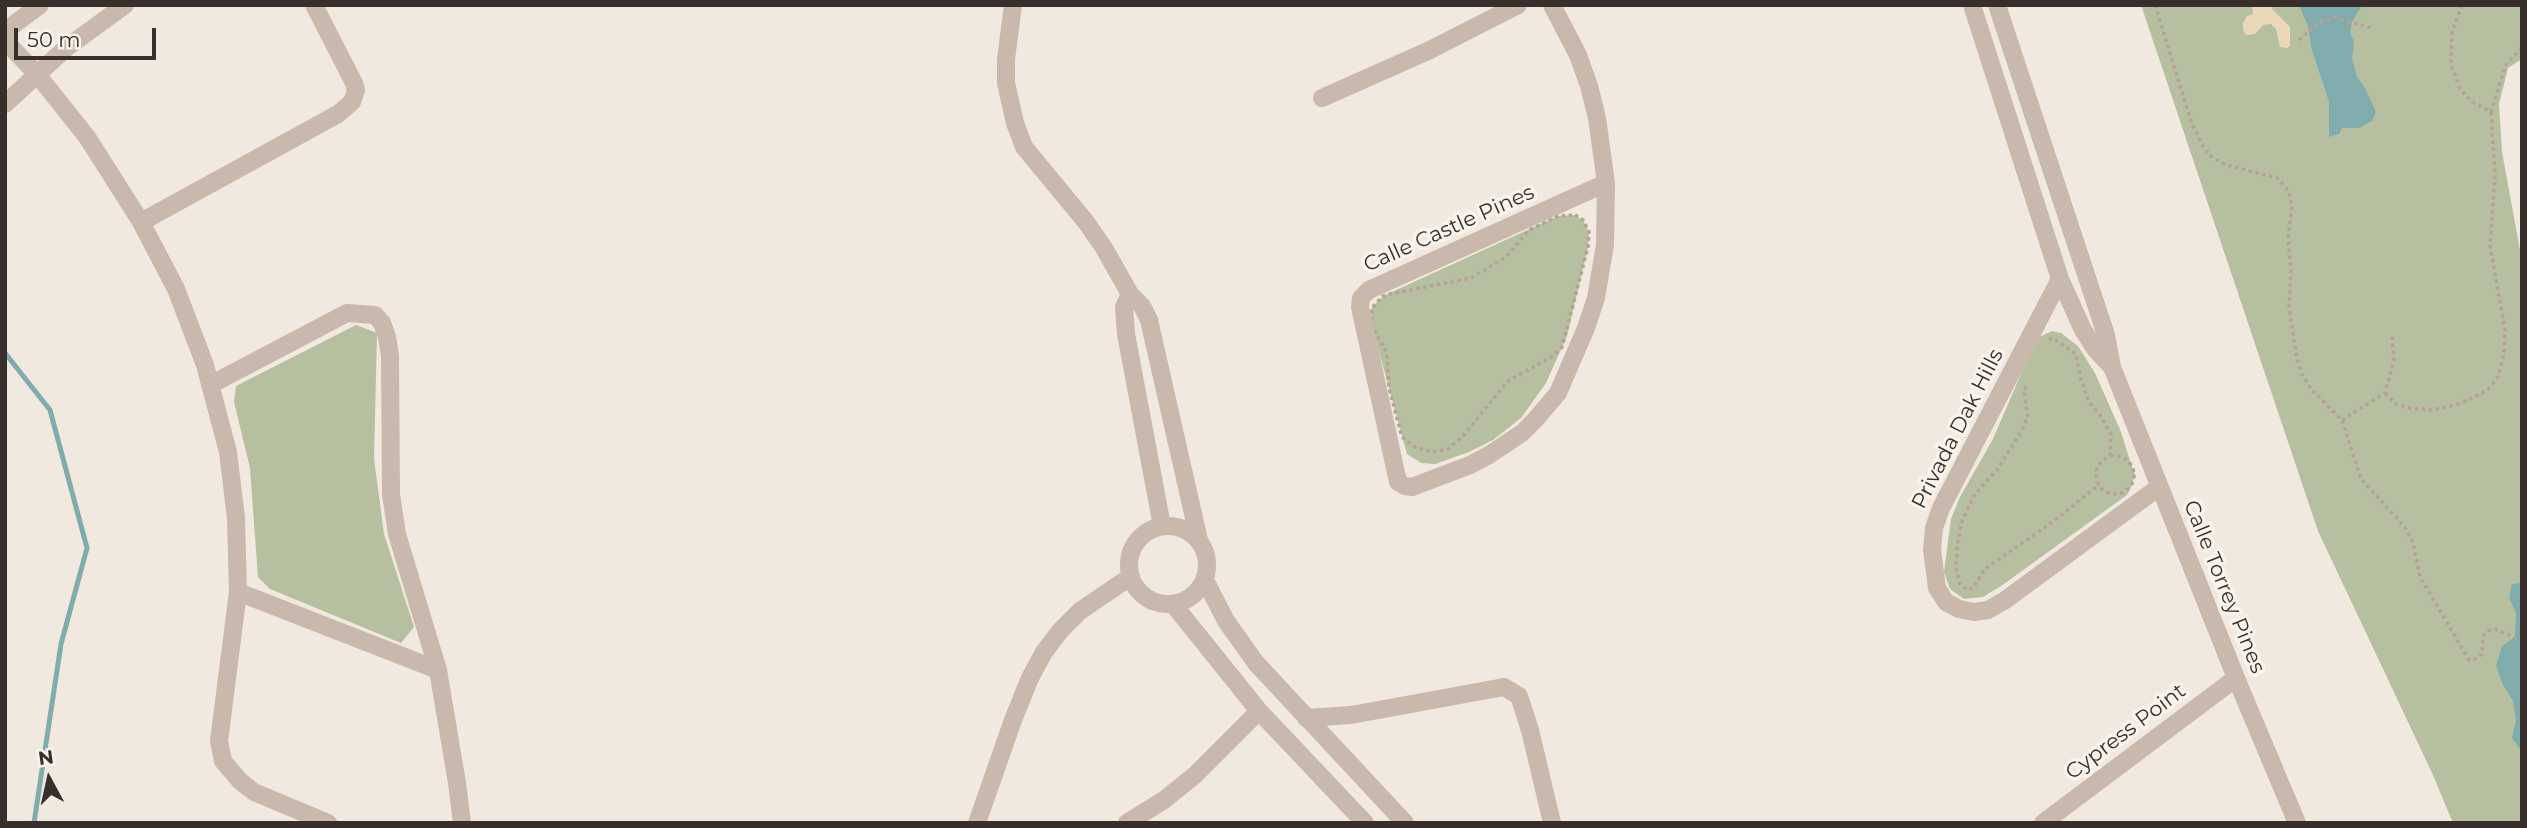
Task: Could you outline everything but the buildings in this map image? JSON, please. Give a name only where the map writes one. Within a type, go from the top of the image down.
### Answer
[{"type":"street","points":[[5,31],[40,5]]},
{"type":"street","points":[[5,104],[36,73],[125,5]]},
{"type":"street","points":[[141,222],[338,114],[352,102],[356,90],[354,83],[314,5]]},
{"type":"street","points":[[1013,5],[1006,83],[1009,103],[1024,147],[1086,222],[1130,294],[1142,306],[1152,328],[1199,540],[1206,552],[1208,566],[1205,580],[1198,591],[1187,600],[1160,604],[1137,589],[1130,577],[1128,564],[1138,539],[1149,530],[1176,526],[1199,540]]},
{"type":"street","points":[[1322,98],[1418,55],[1518,5]]},
{"type":"street","name":"Calle Castle Pines","points":[[1552,5],[1578,55],[1597,118],[1606,183],[1605,245],[1596,299],[1572,366],[1558,393],[1522,433],[1489,455],[1421,484],[1405,486],[1398,482],[1360,307],[1364,293],[1606,183]]},
{"type":"street","name":"Calle Torrey Pines","points":[[1972,5],[2060,279],[2083,330],[2096,350],[2112,367]]},
{"type":"street","name":"Calle Torrey Pines","points":[[1997,5],[2106,335],[2112,367],[2297,823]]},
{"type":"street","points":[[5,41],[36,73],[87,137],[141,222],[176,289],[205,365],[229,452],[236,518],[239,592],[219,741],[223,761],[240,781],[254,792],[328,823]]},
{"type":"street","name":"Privada Dak Hills","points":[[2060,279],[1941,508],[1934,528],[1932,550],[1937,588],[1946,602],[1959,609],[1974,612],[1988,610],[2160,487]]},
{"type":"street","points":[[1130,294],[1124,307],[1126,334],[1162,526]]},
{"type":"street","points":[[211,385],[347,313],[375,315],[382,323],[390,356],[391,494],[397,534],[438,670],[462,823]]},
{"type":"street","points":[[978,823],[1013,720],[1044,652],[1080,611],[1130,577]]},
{"type":"street","points":[[1205,580],[1241,644],[1256,663],[1405,823]]},
{"type":"street","points":[[239,592],[438,670]]},
{"type":"street","points":[[1174,604],[1259,711],[1365,823]]},
{"type":"street","name":"Cypress Point","points":[[2043,823],[2236,678]]},
{"type":"street","points":[[1306,718],[1351,715],[1504,687],[1519,696],[1552,823]]},
{"type":"street","points":[[1127,823],[1164,800],[1195,775],[1259,711]]},
{"type":"path","points":[[2154,5],[2192,124],[2204,148],[2213,158],[2225,165],[2277,178],[2289,191],[2292,208],[2288,238],[2290,307],[2297,360],[2312,390],[2342,420],[2361,479],[2404,526],[2413,542],[2420,577],[2469,660],[2482,654],[2483,637],[2487,631],[2495,629],[2522,641]]},
{"type":"path","points":[[2462,5],[2452,32],[2450,51],[2453,76],[2471,101],[2491,112]]},
{"type":"path","points":[[2299,40],[2319,22],[2335,18],[2372,28]]},
{"type":"path","points":[[2385,393],[2396,404],[2432,410],[2459,404],[2488,390],[2498,377],[2504,354],[2505,330],[2490,246],[2495,175],[2491,112],[2506,64],[2522,48]]},
{"type":"path","points":[[1575,215],[1583,220],[1589,232],[1588,247],[1562,347],[1551,357],[1508,382],[1463,436],[1448,449],[1433,452],[1415,447],[1402,437],[1390,388],[1387,353],[1372,326],[1371,309],[1389,293],[1471,278],[1506,257],[1529,230],[1558,216],[1575,215]]},
{"type":"path","points":[[2342,420],[2385,393],[2394,359],[2392,337]]},
{"type":"path","points":[[2043,343],[2053,338],[2067,345],[2076,354],[2080,377],[2090,402],[2111,434],[2110,457]]},
{"type":"path","points":[[2027,380],[2024,394],[2028,417],[2022,430],[1997,470],[1975,494],[1962,520],[1956,568],[1960,583],[1967,590],[1973,588],[1986,569],[2099,485]]},
{"type":"path","points":[[2110,457],[2120,457],[2130,463],[2134,473],[2132,485],[2118,494],[2107,493],[2099,485],[2098,468],[2110,457]]},
{"type":"green space","points":[[2141,5],[2522,5],[2522,59],[2508,68],[2499,104],[2502,152],[2522,261],[2522,823],[2453,823],[2318,531]]},
{"type":"green space","points":[[1575,215],[1583,220],[1589,232],[1588,247],[1567,336],[1546,383],[1521,418],[1493,440],[1435,464],[1421,463],[1407,454],[1372,326],[1371,309],[1383,296],[1558,216]]},
{"type":"green space","points":[[356,325],[377,333],[374,459],[384,534],[414,627],[401,643],[270,589],[258,577],[250,468],[234,402],[236,386]]},
{"type":"green space","points":[[2052,331],[2061,333],[2078,346],[2095,373],[2121,432],[2135,474],[2132,485],[2127,495],[2001,586],[1983,597],[1964,599],[1950,589],[1944,572],[1951,519],[1960,497],[1993,439],[2033,346],[2041,336]]},
{"type":"sand","points":[[2252,5],[2273,5],[2272,9],[2290,27],[2290,46],[2280,47],[2276,29],[2271,24],[2263,25],[2255,34],[2246,35],[2243,23],[2247,16],[2253,14]]},
{"type":"water","points":[[2299,5],[2362,5],[2352,22],[2350,32],[2354,42],[2352,59],[2357,77],[2376,112],[2372,121],[2359,128],[2342,128],[2339,134],[2329,137],[2329,102],[2311,47],[2308,26]]},
{"type":"water","points":[[2522,583],[2522,752],[2512,738],[2516,720],[2513,701],[2496,666],[2502,646],[2515,637],[2516,613],[2509,598],[2512,584]]},
{"type":"waterway","points":[[5,353],[50,410],[87,548],[61,644],[34,823]]}]
